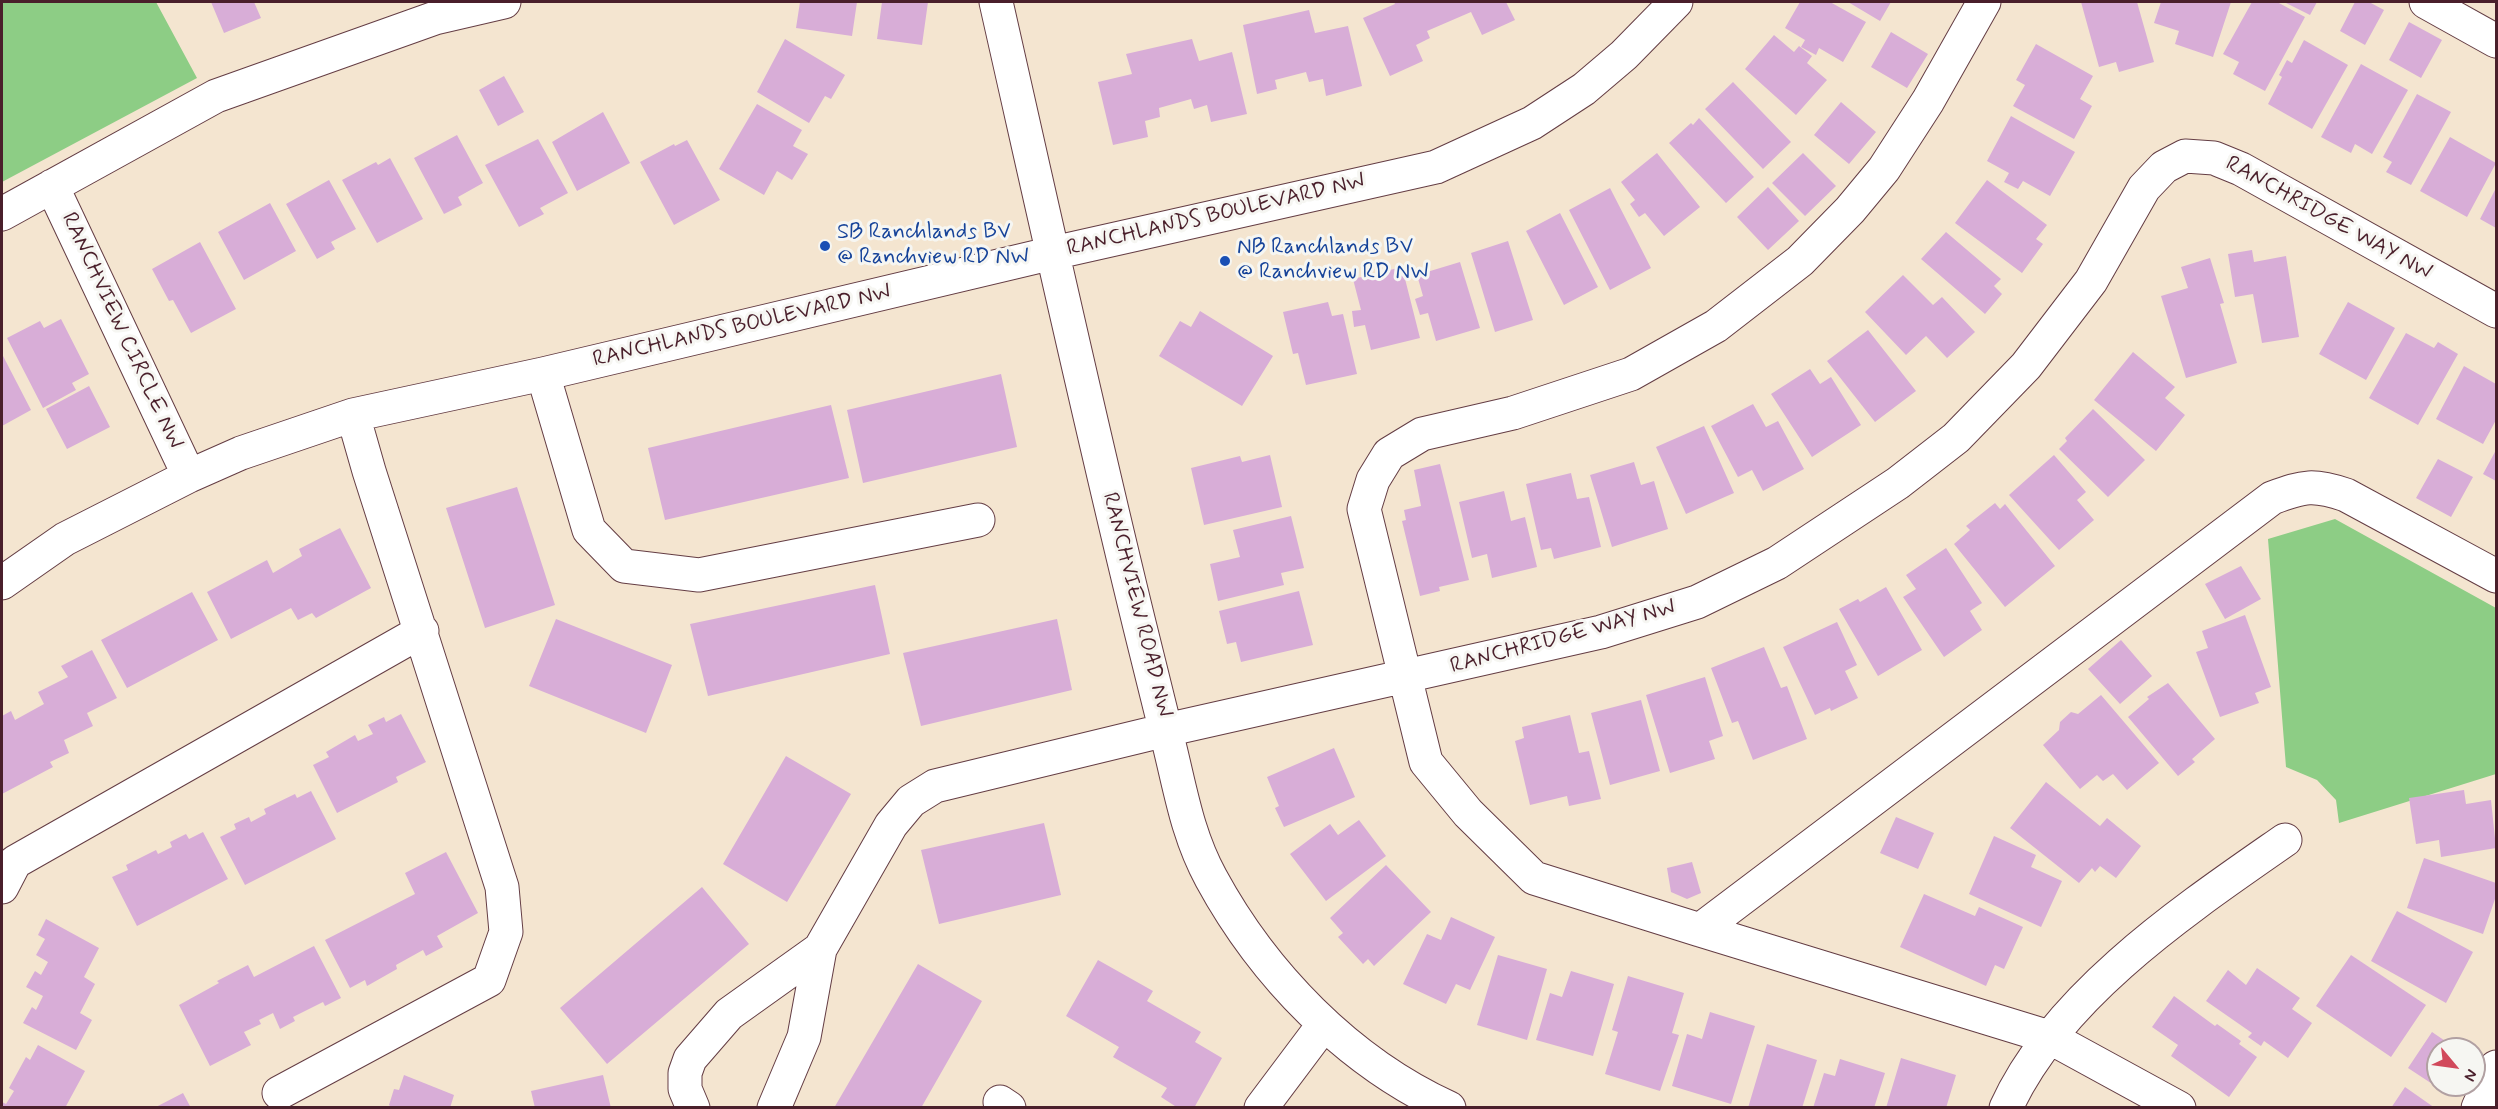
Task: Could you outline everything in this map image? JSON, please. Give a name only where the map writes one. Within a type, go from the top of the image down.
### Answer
[{"type":"street","name":"RANCHVIEW CIRCLE NW","points":[[2,214],[216,96],[435,18],[504,2]]},
{"type":"street","name":"RANCHLANDS BOULEVARD NW","points":[[2,583],[65,539],[189,476],[241,453],[353,415],[543,374],[1053,253],[1436,167],[1532,123],[1584,89],[1624,55],[1676,2]]},
{"type":"street","points":[[1983,2],[1928,101],[1884,169],[1850,210],[1800,261],[1716,326],[1631,374],[1513,413],[1422,434],[1389,454],[1373,480],[1365,509],[1426,762],[1468,813],[1534,878],[2049,1037],[2179,1107]]},
{"type":"street","points":[[2426,2],[2496,41]]},
{"type":"street","name":"RANCHVIEW ROAD NW","points":[[1002,3],[1053,253],[1190,834],[1210,876],[1234,916],[1261,955],[1291,991],[1324,1024],[1361,1054],[1400,1081],[1449,1107]]},
{"type":"street","name":"RANCHRIDGE WAY NW","points":[[820,950],[891,825],[911,801],[935,786],[1166,730],[1601,632],[1697,602],[1777,563],[1898,483],[1956,438],[2026,366],[2091,281],[2144,188],[2164,167],[2185,156],[2214,158],[2241,169],[2496,311]]},
{"type":"street","name":"RANCHVIEW CIRCLE NW","points":[[52,186],[189,476]]},
{"type":"street","points":[[543,374],[589,530],[624,566],[699,575],[978,520]]},
{"type":"street","points":[[279,1093],[489,980],[506,932],[502,887],[353,415]]},
{"type":"street","points":[[1700,930],[2272,498],[2298,489],[2321,486],[2346,495],[2496,576]]},
{"type":"street","points":[[6,866],[422,631]]},
{"type":"street","points":[[2006,1107],[2049,1037],[2114,969],[2223,884],[2285,840]]},
{"type":"street","points":[[693,1107],[685,1089],[685,1073],[690,1059],[729,1014],[820,950]]},
{"type":"street","points":[[774,1107],[804,1037],[820,950]]},
{"type":"street","points":[[1262,1107],[1324,1024]]},
{"type":"street","points":[[2478,1107],[2496,1067]]},
{"type":"green space","points":[[2,2],[156,2],[197,78],[2,182]]},
{"type":"green space","points":[[2335,519],[2496,608],[2496,774],[2339,823],[2336,800],[2317,780],[2286,767],[2268,539]]},
{"type":"building","points":[[211,2],[254,2],[261,18],[224,33]]},
{"type":"building","points":[[800,2],[857,2],[852,36],[796,28]]},
{"type":"building","points":[[882,2],[928,2],[922,45],[877,39]]},
{"type":"building","points":[[1394,2],[1506,2],[1515,20],[1482,35],[1471,12],[1427,31],[1430,38],[1416,45],[1423,61],[1390,76],[1363,18],[1395,4]]},
{"type":"building","points":[[1800,2],[1830,2],[1866,22],[1843,62],[1819,48],[1816,55],[1801,47],[1805,40],[1785,28]]},
{"type":"building","points":[[1848,2],[1891,2],[1880,21]]},
{"type":"building","points":[[2081,2],[2137,2],[2154,62],[2119,72],[2116,62],[2099,67]]},
{"type":"building","points":[[2161,2],[2231,2],[2213,57],[2175,44],[2179,31],[2154,23]]},
{"type":"building","points":[[2252,2],[2277,2],[2305,17],[2265,91],[2233,74],[2239,62],[2223,54]]},
{"type":"building","points":[[2284,2],[2317,2],[2310,15]]},
{"type":"building","points":[[2355,2],[2369,2],[2384,10],[2365,45],[2340,31]]},
{"type":"building","points":[[1309,10],[1315,33],[1348,26],[1362,86],[1326,96],[1323,79],[1309,82],[1306,72],[1275,80],[1277,89],[1257,94],[1243,25]]},
{"type":"building","points":[[2409,22],[2442,40],[2421,78],[2389,60]]},
{"type":"building","points":[[1891,32],[1928,54],[1907,88],[1871,67]]},
{"type":"building","points":[[1774,35],[1794,52],[1799,46],[1812,56],[1807,63],[1827,80],[1796,115],[1745,69]]},
{"type":"building","points":[[785,39],[845,75],[831,99],[825,96],[809,123],[757,92]]},
{"type":"building","points":[[1192,39],[1199,61],[1232,52],[1247,114],[1211,122],[1207,105],[1194,109],[1191,99],[1159,108],[1160,117],[1145,121],[1148,137],[1113,145],[1098,82],[1132,74],[1126,54]]},
{"type":"building","points":[[2304,40],[2348,65],[2312,129],[2268,104],[2282,77],[2279,75],[2287,60],[2292,63]]},
{"type":"building","points":[[2036,44],[2093,76],[2080,99],[2092,106],[2074,139],[2013,106],[2025,85],[2016,80]]},
{"type":"building","points":[[2361,64],[2408,90],[2372,154],[2355,144],[2351,153],[2321,137]]},
{"type":"building","points":[[504,76],[524,112],[498,126],[479,90]]},
{"type":"building","points":[[1733,82],[1791,142],[1763,169],[1705,109]]},
{"type":"building","points":[[2417,94],[2451,112],[2411,185],[2386,172],[2392,162],[2383,157]]},
{"type":"building","points":[[1841,102],[1876,132],[1849,164],[1814,135]]},
{"type":"building","points":[[757,104],[802,130],[793,146],[808,154],[792,180],[777,171],[764,195],[719,169]]},
{"type":"building","points":[[603,112],[630,163],[577,191],[552,142]]},
{"type":"building","points":[[2011,116],[2075,152],[2050,196],[2023,181],[2018,189],[2004,182],[2009,173],[1987,161]]},
{"type":"building","points":[[1699,118],[1754,177],[1726,203],[1669,143]]},
{"type":"building","points":[[457,135],[483,183],[458,197],[462,205],[444,214],[414,158]]},
{"type":"building","points":[[2450,137],[2496,163],[2467,217],[2420,191]]},
{"type":"building","points":[[538,139],[568,193],[540,208],[544,214],[519,227],[485,165]]},
{"type":"building","points":[[687,140],[720,200],[674,225],[640,162],[674,144],[675,146]]},
{"type":"building","points":[[1657,153],[1700,207],[1664,236],[1645,213],[1639,217],[1630,204],[1635,200],[1621,182]]},
{"type":"building","points":[[1803,153],[1836,186],[1805,216],[1772,183]]},
{"type":"building","points":[[390,158],[423,219],[377,243],[342,180],[376,162],[378,165]]},
{"type":"building","points":[[329,180],[356,229],[331,242],[335,249],[317,259],[286,204]]},
{"type":"building","points":[[1987,180],[2047,225],[2036,239],[2043,244],[2022,273],[1955,223]]},
{"type":"building","points":[[1768,187],[1799,221],[1768,250],[1737,217]]},
{"type":"building","points":[[1610,188],[1651,268],[1610,290],[1569,210]]},
{"type":"building","points":[[2496,188],[2496,228],[2480,219]]},
{"type":"building","points":[[270,203],[296,251],[244,280],[218,232]]},
{"type":"building","points":[[1560,213],[1598,287],[1564,305],[1526,231]]},
{"type":"building","points":[[1946,232],[2001,279],[1994,286],[2002,294],[1985,314],[1921,259]]},
{"type":"building","points":[[1508,241],[1533,320],[1495,332],[1471,253]]},
{"type":"building","points":[[200,242],[236,309],[191,333],[173,300],[169,301],[152,269]]},
{"type":"building","points":[[2252,250],[2254,262],[2286,256],[2299,337],[2262,343],[2253,294],[2235,297],[2228,254]]},
{"type":"building","points":[[2210,258],[2224,303],[2220,304],[2237,363],[2186,378],[2161,296],[2188,288],[2181,267]]},
{"type":"building","points":[[1460,262],[1480,328],[1436,341],[1428,313],[1420,315],[1415,299],[1423,296],[1417,275]]},
{"type":"building","points":[[1402,267],[1420,338],[1371,350],[1365,325],[1354,327],[1352,311],[1361,310],[1353,279]]},
{"type":"building","points":[[1903,275],[1933,305],[1942,297],[1975,332],[1947,358],[1926,336],[1906,355],[1865,312]]},
{"type":"building","points":[[1328,302],[1332,316],[1343,314],[1357,374],[1306,385],[1298,353],[1293,354],[1283,312]]},
{"type":"building","points":[[2348,302],[2395,328],[2366,380],[2319,354]]},
{"type":"building","points":[[1200,311],[1273,356],[1242,406],[1159,356],[1180,321],[1191,327]]},
{"type":"building","points":[[61,319],[89,374],[72,383],[76,390],[43,408],[7,338],[40,321],[44,328]]},
{"type":"building","points":[[1868,330],[1916,391],[1875,422],[1827,361]]},
{"type":"building","points":[[2406,333],[2434,348],[2438,342],[2458,354],[2418,425],[2369,398]]},
{"type":"building","points":[[2133,352],[2175,387],[2165,398],[2185,415],[2156,451],[2094,400]]},
{"type":"building","points":[[2,354],[31,410],[2,426]]},
{"type":"building","points":[[2464,366],[2496,384],[2496,420],[2483,444],[2436,419]]},
{"type":"building","points":[[1810,369],[1820,384],[1831,377],[1861,425],[1812,457],[1771,394]]},
{"type":"building","points":[[1001,374],[1017,447],[863,483],[847,410]]},
{"type":"building","points":[[89,386],[110,427],[67,449],[46,409]]},
{"type":"building","points":[[1753,404],[1766,427],[1778,421],[1804,469],[1763,491],[1752,470],[1738,477],[1711,426]]},
{"type":"building","points":[[831,405],[849,478],[665,520],[648,448]]},
{"type":"building","points":[[2093,409],[2145,460],[2108,497],[2059,449],[2067,441],[2065,438]]},
{"type":"building","points":[[1704,426],[1734,493],[1686,514],[1656,447]]},
{"type":"building","points":[[2496,450],[2496,481],[2483,474]]},
{"type":"building","points":[[1270,455],[1282,507],[1204,525],[1191,468],[1240,456],[1242,462]]},
{"type":"building","points":[[2054,455],[2086,492],[2077,500],[2094,520],[2059,550],[2009,495]]},
{"type":"building","points":[[2438,459],[2473,477],[2451,517],[2416,498]]},
{"type":"building","points":[[1634,462],[1641,485],[1654,481],[1668,529],[1612,547],[1590,475]]},
{"type":"building","points":[[1440,464],[1469,580],[1439,587],[1440,591],[1420,596],[1402,521],[1406,520],[1404,510],[1421,506],[1414,470]]},
{"type":"building","points":[[1571,473],[1577,499],[1589,497],[1601,547],[1554,559],[1551,548],[1541,550],[1526,484]]},
{"type":"building","points":[[517,487],[555,605],[485,628],[446,508]]},
{"type":"building","points":[[1504,491],[1511,521],[1525,517],[1537,567],[1492,578],[1487,554],[1472,558],[1459,502]]},
{"type":"building","points":[[1995,503],[2000,509],[2005,504],[2055,566],[2005,607],[1954,544],[1970,530],[1966,526]]},
{"type":"building","points":[[1291,516],[1304,568],[1281,573],[1284,585],[1218,601],[1210,564],[1240,557],[1233,530]]},
{"type":"building","points":[[340,528],[371,588],[316,618],[312,613],[298,620],[291,608],[231,639],[207,592],[267,560],[273,573],[302,556],[299,549]]},
{"type":"building","points":[[1946,548],[1982,603],[1970,611],[1982,630],[1944,657],[1903,597],[1916,589],[1906,575]]},
{"type":"building","points":[[2241,566],[2261,599],[2225,619],[2205,584]]},
{"type":"building","points":[[875,585],[890,654],[708,696],[690,624]]},
{"type":"building","points":[[1886,587],[1922,650],[1878,676],[1839,609],[1858,599],[1860,602]]},
{"type":"building","points":[[1299,591],[1313,645],[1241,662],[1236,642],[1227,644],[1219,611]]},
{"type":"building","points":[[192,592],[218,640],[127,688],[101,640]]},
{"type":"building","points":[[2245,615],[2271,687],[2255,693],[2259,703],[2220,717],[2196,652],[2208,648],[2202,631]]},
{"type":"building","points":[[556,619],[672,665],[646,733],[529,686]]},
{"type":"building","points":[[1057,619],[1072,690],[921,726],[903,653]]},
{"type":"building","points":[[1837,622],[1857,665],[1845,671],[1858,698],[1831,711],[1830,708],[1815,715],[1783,647]]},
{"type":"building","points":[[2121,640],[2152,676],[2120,704],[2088,669]]},
{"type":"building","points":[[1764,647],[1781,688],[1787,686],[1807,739],[1753,760],[1738,721],[1732,723],[1711,668]]},
{"type":"building","points":[[92,650],[117,698],[87,713],[93,726],[64,740],[69,753],[50,762],[53,767],[2,794],[2,716],[11,711],[15,720],[44,704],[38,692],[68,677],[61,666]]},
{"type":"building","points":[[1705,677],[1723,736],[1709,741],[1715,759],[1670,773],[1646,695]]},
{"type":"building","points":[[2168,683],[2215,739],[2192,759],[2195,762],[2178,776],[2128,717],[2149,699],[2147,697]]},
{"type":"building","points":[[2101,695],[2159,763],[2127,790],[2113,774],[2103,781],[2097,775],[2080,789],[2043,745],[2059,730],[2060,722],[2071,712],[2078,714]]},
{"type":"building","points":[[1641,700],[1660,771],[1610,785],[1591,713]]},
{"type":"building","points":[[401,714],[426,762],[396,777],[398,782],[337,813],[313,765],[329,757],[326,752],[355,735],[358,741],[373,734],[368,725],[384,717],[386,722]]},
{"type":"building","points":[[1570,715],[1579,753],[1589,751],[1601,799],[1569,806],[1567,796],[1530,805],[1515,741],[1524,738],[1522,727]]},
{"type":"building","points":[[1334,748],[1355,797],[1284,827],[1275,808],[1279,806],[1267,777]]},
{"type":"building","points":[[786,756],[851,794],[787,902],[723,864]]},
{"type":"building","points":[[2046,782],[2100,826],[2107,818],[2141,846],[2116,878],[2100,866],[2095,872],[2092,868],[2079,883],[2010,828]]},
{"type":"building","points":[[2464,790],[2466,804],[2491,800],[2496,848],[2441,857],[2439,840],[2416,844],[2409,798]]},
{"type":"building","points":[[311,791],[336,839],[245,885],[220,837],[236,829],[234,824],[249,817],[251,822],[266,814],[264,809],[295,794],[297,798]]},
{"type":"building","points":[[1896,817],[1934,833],[1918,869],[1880,853]]},
{"type":"building","points":[[1359,820],[1386,856],[1326,901],[1290,854],[1330,824],[1338,835]]},
{"type":"building","points":[[1044,823],[1061,895],[939,924],[921,850]]},
{"type":"building","points":[[203,832],[228,879],[137,926],[112,877],[128,870],[126,865],[156,850],[158,854],[172,847],[170,842],[186,834],[189,839]]},
{"type":"building","points":[[1994,836],[2036,855],[2031,867],[2062,881],[2041,927],[1969,894]]},
{"type":"building","points":[[446,852],[478,913],[437,936],[443,947],[426,956],[423,950],[396,965],[397,969],[367,986],[365,980],[350,988],[325,940],[415,894],[405,873]]},
{"type":"building","points":[[2424,858],[2496,883],[2496,896],[2483,934],[2407,908]]},
{"type":"building","points":[[1692,862],[1701,893],[1687,899],[1671,892],[1667,868]]},
{"type":"building","points":[[1386,865],[1431,912],[1374,966],[1368,959],[1363,964],[1338,937],[1343,933],[1330,918]]},
{"type":"building","points":[[702,887],[749,944],[607,1064],[560,1008]]},
{"type":"building","points":[[1924,894],[1975,916],[1979,907],[2023,927],[2004,969],[1995,965],[1986,986],[1900,947]]},
{"type":"building","points":[[2397,911],[2473,952],[2446,1003],[2371,961]]},
{"type":"building","points":[[1451,917],[1495,937],[1470,990],[1456,984],[1446,1004],[1403,984],[1427,934],[1441,940]]},
{"type":"building","points":[[46,919],[99,948],[84,977],[95,984],[80,1013],[92,1020],[76,1050],[23,1023],[32,1007],[36,1010],[43,996],[26,987],[35,971],[41,975],[48,962],[36,955],[45,939],[38,935]]},
{"type":"building","points":[[314,946],[341,998],[325,1006],[323,1002],[293,1017],[295,1021],[280,1029],[273,1013],[259,1020],[261,1024],[244,1032],[251,1045],[210,1066],[179,1005],[248,965],[254,977]]},
{"type":"building","points":[[1498,955],[1547,969],[1527,1040],[1477,1025]]},
{"type":"building","points":[[2351,955],[2426,1005],[2391,1057],[2316,1006]]},
{"type":"building","points":[[1098,960],[1153,991],[1147,1001],[1201,1032],[1195,1042],[1222,1058],[1194,1108],[1178,1108],[1161,1097],[1167,1088],[1113,1057],[1119,1047],[1066,1016]]},
{"type":"building","points":[[918,964],[982,1001],[921,1108],[834,1108]]},
{"type":"building","points":[[2257,968],[2300,998],[2292,1009],[2312,1023],[2288,1058],[2264,1041],[2261,1046],[2248,1037],[2252,1033],[2206,1001],[2228,970],[2246,985]]},
{"type":"building","points":[[1571,971],[1614,984],[1593,1056],[1536,1040],[1550,993],[1562,997]]},
{"type":"building","points":[[1628,976],[1684,993],[1672,1033],[1679,1035],[1660,1091],[1605,1074],[1618,1032],[1612,1030]]},
{"type":"building","points":[[2174,996],[2215,1026],[2217,1024],[2241,1041],[2239,1044],[2257,1057],[2229,1097],[2171,1056],[2178,1045],[2152,1027]]},
{"type":"building","points":[[1710,1012],[1755,1026],[1731,1104],[1672,1086],[1687,1034],[1702,1039]]},
{"type":"building","points":[[2432,1032],[2439,1037],[2429,1037]]},
{"type":"building","points":[[2426,1041],[2426,1080],[2408,1068]]},
{"type":"building","points":[[1767,1044],[1817,1060],[1802,1108],[1748,1108]]},
{"type":"building","points":[[38,1045],[85,1071],[65,1108],[2,1108],[2,1102],[6,1104],[14,1091],[9,1088],[26,1057],[30,1060]]},
{"type":"building","points":[[1901,1058],[1956,1075],[1946,1108],[1886,1108]]},
{"type":"building","points":[[1840,1059],[1885,1073],[1874,1108],[1813,1108],[1824,1073],[1835,1076]]},
{"type":"building","points":[[404,1075],[454,1095],[450,1108],[392,1108],[389,1105],[394,1089],[399,1090]]},
{"type":"building","points":[[603,1075],[611,1108],[535,1108],[531,1091]]},
{"type":"building","points":[[2405,1087],[2435,1108],[2391,1108]]},
{"type":"building","points":[[183,1093],[191,1108],[154,1108]]},
{"type":"place","name":"SB Ranchlands BV @ Ranchview RD NW","points":[[825,246]]},
{"type":"place","name":"NB Ranchlands BV @ Ranchview RD NW","points":[[1225,261]]}]
